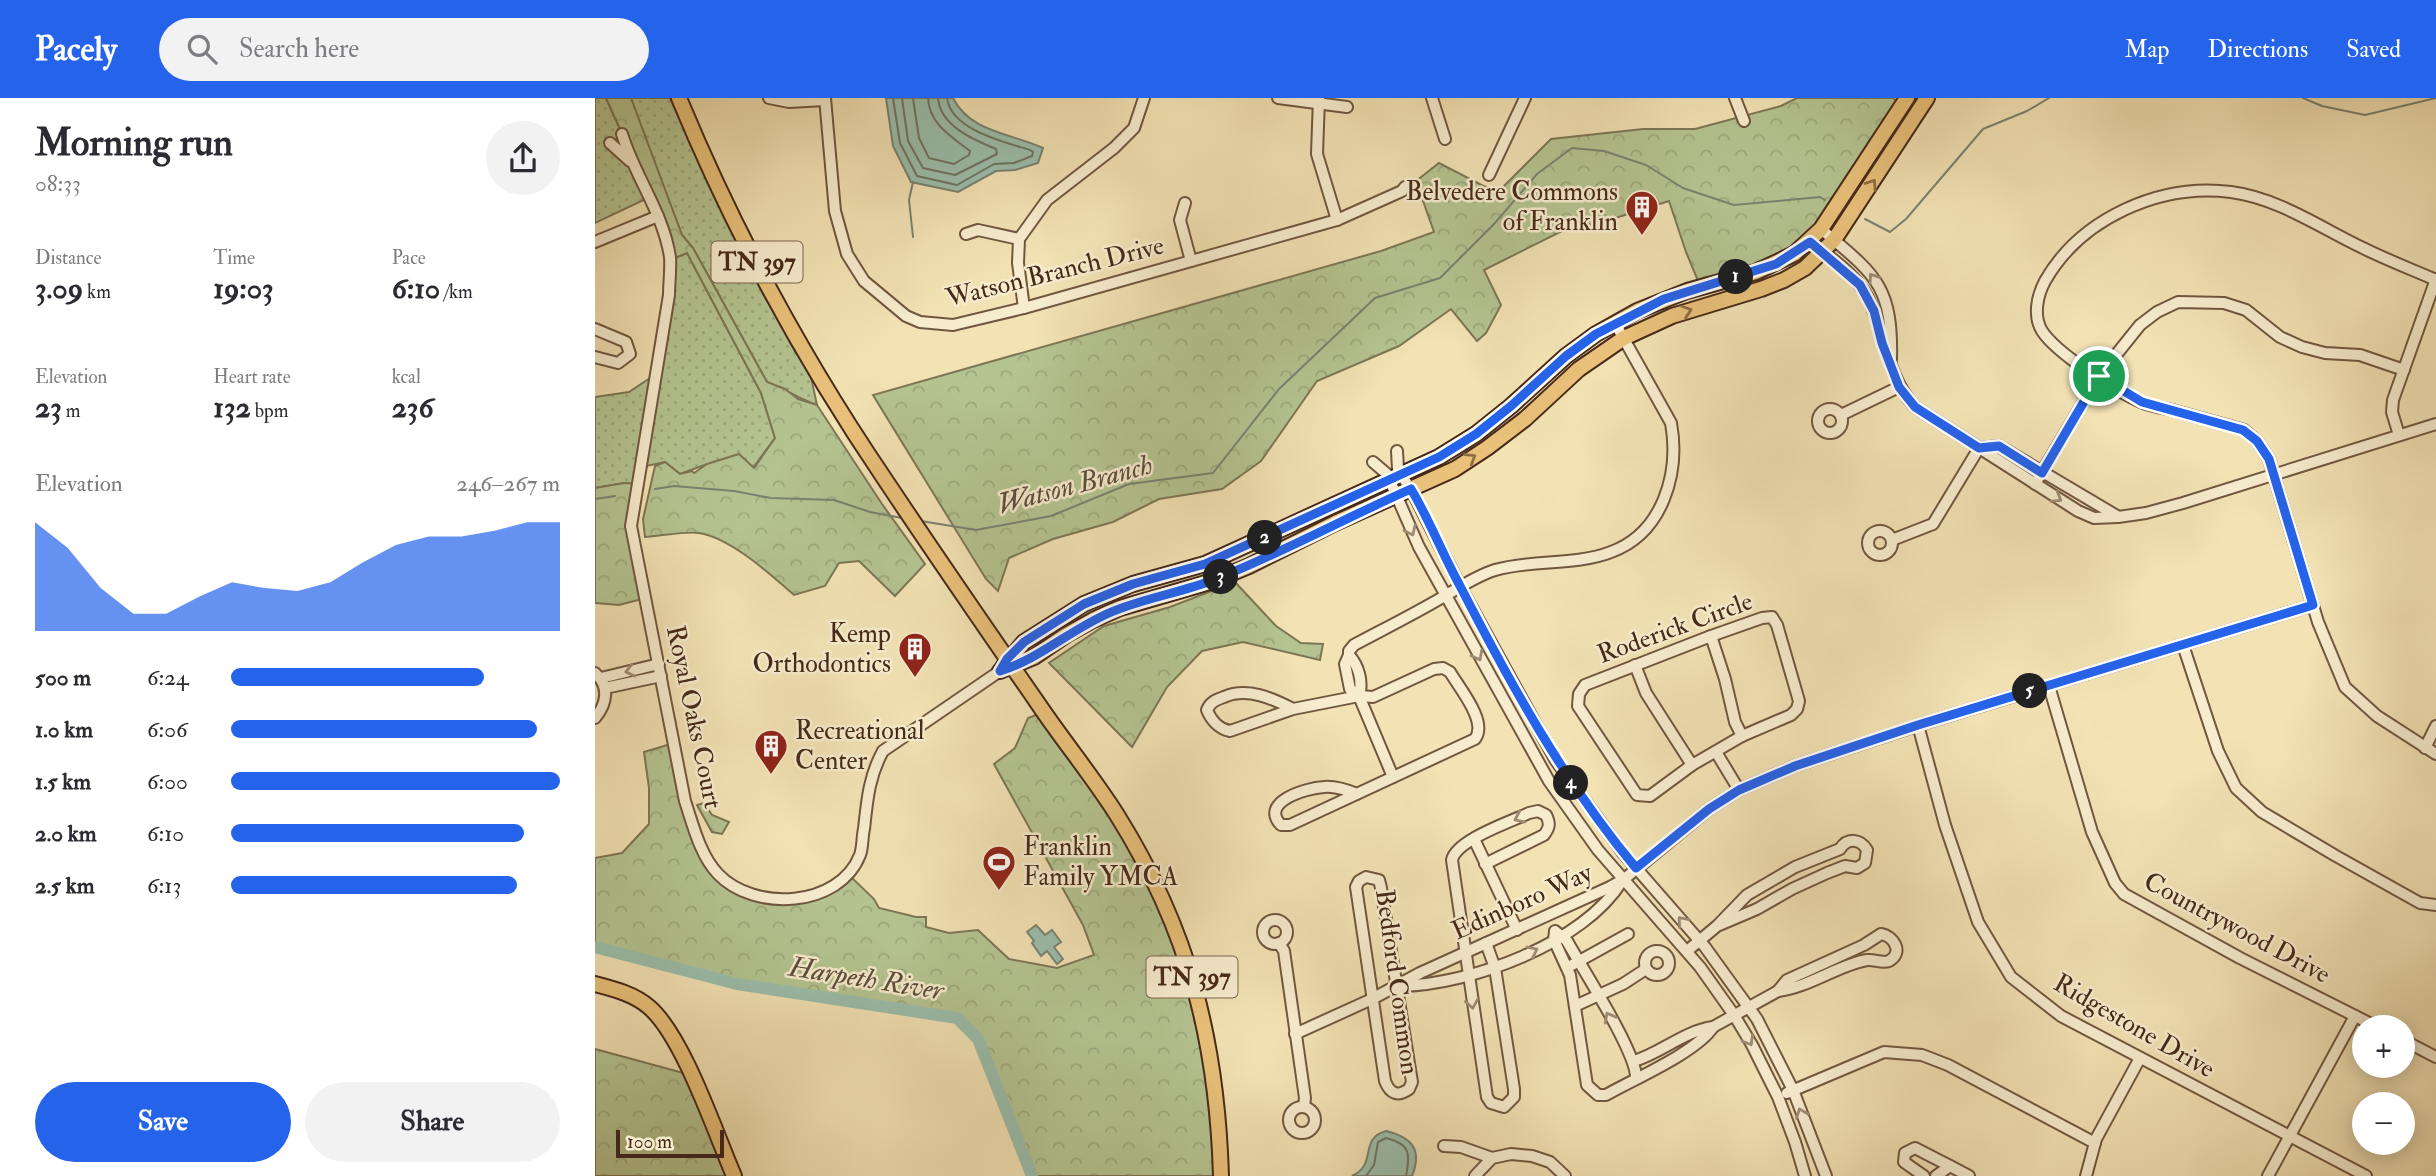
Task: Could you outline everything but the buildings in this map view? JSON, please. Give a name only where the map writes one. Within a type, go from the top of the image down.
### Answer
[{"type":"main road","name":"TN 397","points":[[679,98],[718,186],[811,361],[883,478],[940,560],[1007,666],[1118,816],[1156,884],[1171,917],[1194,985],[1208,1041],[1216,1088],[1221,1176]]},
{"type":"main road","points":[[1007,666],[1024,642],[1094,599],[1133,584],[1205,564],[1439,457],[1476,434],[1566,356],[1615,323],[1664,299],[1776,264],[1810,242],[1821,229],[1907,98]]},
{"type":"main road","points":[[1007,666],[1034,657],[1066,635],[1120,608],[1225,576],[1455,468],[1525,419],[1579,369],[1624,338],[1672,316],[1784,280],[1805,268],[1823,253],[1833,240],[1927,98]]},
{"type":"main road","points":[[595,984],[638,999],[649,1007],[668,1029],[691,1075],[734,1176]]},
{"type":"street","points":[[769,98],[789,102],[825,99]]},
{"type":"street","points":[[1024,308],[1018,262],[1019,239],[1048,200],[1125,139],[1134,128],[1144,98]]},
{"type":"street","points":[[1278,98],[1318,101],[1347,107]]},
{"type":"street","points":[[1432,98],[1445,139]]},
{"type":"street","points":[[1489,174],[1525,98]]},
{"type":"street","points":[[1735,98],[1744,121]]},
{"type":"street","name":"Watson Branch Drive","points":[[825,99],[835,211],[847,254],[864,281],[905,316],[920,322],[953,325],[1024,308],[1337,220],[1402,191],[1405,187]]},
{"type":"street","points":[[1318,101],[1317,154],[1337,220]]},
{"type":"street","name":"Royal Oaks Court","points":[[622,134],[630,161]]},
{"type":"street","name":"Royal Oaks Court","points":[[610,143],[630,161],[642,178],[658,216],[670,260],[669,295],[631,526],[685,801],[706,857],[716,873],[731,886],[750,896],[771,900],[812,895],[831,887],[848,874],[860,855],[870,782],[883,751],[1007,666]]},
{"type":"street","points":[[2399,435],[2392,412],[2393,400],[2436,279],[2364,249],[2299,215],[2265,201],[2233,192],[2197,191],[2163,197],[2107,218],[2055,265],[2041,289],[2037,321],[2044,333],[2067,356],[2142,402],[2243,430],[2257,441],[2269,459],[2313,605],[2331,657],[2345,687],[2377,716],[2436,754]]},
{"type":"street","points":[[1185,203],[1180,220],[1191,261]]},
{"type":"street","points":[[595,242],[658,216]]},
{"type":"street","points":[[1821,229],[1864,265],[1881,290],[1887,307],[1891,366]]},
{"type":"street","points":[[966,234],[978,230],[1019,239]]},
{"type":"street","points":[[1810,242],[1860,285],[1868,297],[1899,387],[1915,407],[2078,511],[2094,518],[2146,513],[2183,503],[2436,424]]},
{"type":"street","points":[[2035,484],[2099,376],[2140,325],[2157,312],[2178,302],[2224,303],[2246,310],[2280,337],[2302,347],[2325,353],[2360,355],[2404,370]]},
{"type":"street","points":[[1393,777],[1359,696],[1350,689],[1345,664],[1349,650],[1354,645],[1460,586],[1496,570],[1612,552],[1646,528],[1660,510],[1670,486],[1674,464],[1675,442],[1671,423],[1615,323]]},
{"type":"street","points":[[595,329],[626,342],[630,354],[618,363],[595,357]]},
{"type":"street","points":[[1841,415],[1899,387]]},
{"type":"street","points":[[1979,448],[1999,446],[2118,517]]},
{"type":"street","points":[[1892,540],[1933,524],[1979,448]]},
{"type":"street","points":[[1397,451],[1395,496],[1419,547],[1549,781],[1577,822],[1623,880],[1717,988],[1752,1045],[1778,1097],[1805,1176]]},
{"type":"street","points":[[1373,462],[1411,489],[1460,586],[1556,761],[1598,820],[1699,940],[1749,1007],[1793,1090],[1826,1176]]},
{"type":"street","points":[[1623,880],[1691,823],[1739,790],[1795,766],[1918,725],[2313,605]]},
{"type":"street","name":"Roderick Circle","points":[[1772,617],[1777,625],[1799,705],[1791,715],[1742,736],[1692,765],[1650,796],[1637,795],[1578,706],[1579,694],[1585,685],[1635,665],[1762,618],[1772,617]]},
{"type":"street","points":[[1711,636],[1725,678],[1735,722],[1742,736]]},
{"type":"street","points":[[2183,645],[2218,751],[2237,788],[2262,812],[2336,856],[2420,903],[2436,905]]},
{"type":"street","points":[[600,679],[659,664]]},
{"type":"street","points":[[1635,665],[1646,693],[1692,765]]},
{"type":"street","points":[[1293,709],[1273,699],[1241,691],[1211,702],[1207,710],[1223,730],[1230,731],[1293,709],[1359,696],[1373,697],[1434,669],[1443,668],[1450,672],[1479,720],[1480,732],[1475,739],[1357,794],[1290,825],[1280,825],[1273,812],[1277,804],[1309,788],[1327,786],[1357,794]]},
{"type":"street","points":[[600,679],[661,676]]},
{"type":"street","points":[[595,718],[604,706],[600,679]]},
{"type":"street","name":"Countrywood Drive","points":[[2049,686],[2092,832],[2115,883],[2124,894],[2240,958],[2353,1015]]},
{"type":"street","name":"Ridgestone Drive","points":[[1918,725],[1945,825],[1977,922],[2011,977],[2061,1016],[2366,1176]]},
{"type":"street","points":[[2425,748],[2436,726]]},
{"type":"street","points":[[1716,752],[1739,790]]},
{"type":"street","points":[[1485,864],[1544,835],[1550,822],[1546,815],[1538,811],[1474,839],[1458,847],[1453,853],[1468,977],[1487,1097],[1497,1107],[1504,1107],[1514,1097],[1514,1089],[1495,968],[1486,943]]},
{"type":"street","points":[[1474,839],[1517,930]]},
{"type":"street","points":[[1687,951],[1717,926],[1747,895],[1773,879],[1834,852],[1851,841],[1861,843],[1867,850],[1867,859],[1861,866],[1853,869],[1845,866],[1717,926]]},
{"type":"street","points":[[1834,852],[1841,868]]},
{"type":"street","name":"Bedford Common","points":[[1366,877],[1379,880],[1397,986],[1412,1082],[1409,1089],[1402,1094],[1391,1091],[1385,1081],[1356,887],[1359,881],[1366,877]]},
{"type":"street","points":[[1773,879],[1782,894]]},
{"type":"street","name":"Edinboro Way","points":[[1296,1034],[1372,999],[1420,973],[1623,880]]},
{"type":"street","name":"Edinboro Way","points":[[1397,986],[1468,977],[1495,968],[1588,917],[1615,892],[1623,880]]},
{"type":"street","points":[[1548,916],[1567,967],[1587,1085],[1598,1095],[1606,1095],[1688,1049],[1709,1034],[1713,1027]]},
{"type":"street","points":[[1567,967],[1627,934]]},
{"type":"street","points":[[1634,1061],[1691,1034],[1713,1027],[1778,991],[1792,989],[1870,960],[1890,960],[1896,953],[1896,944],[1890,937],[1881,934],[1864,945],[1787,980],[1778,991]]},
{"type":"street","points":[[1557,936],[1578,961],[1598,996],[1634,1061],[1636,1078]]},
{"type":"street","points":[[1279,943],[1284,951],[1305,1098],[1304,1107]]},
{"type":"street","points":[[1864,945],[1870,960]]},
{"type":"street","points":[[1575,1006],[1623,984],[1646,969]]},
{"type":"street","points":[[2268,1176],[2352,1022]]},
{"type":"street","points":[[2415,1046],[2436,1057]]},
{"type":"street","points":[[1778,1097],[1884,1052],[1922,1055],[1948,1065],[2095,1143]]},
{"type":"street","points":[[2087,1176],[2095,1143],[2140,1058]]},
{"type":"street","points":[[1444,1146],[1461,1147],[1492,1158],[1511,1154],[1532,1156],[1550,1162],[1565,1176]]},
{"type":"street","points":[[1924,1176],[1904,1162],[1905,1153],[1910,1149],[1915,1148],[1969,1176]]},
{"type":"street","points":[[1475,1176],[1492,1158]]},
{"type":"street","points":[[1936,1176],[1950,1166]]},
{"type":"green space","points":[[595,98],[606,98],[650,197],[595,223]]},
{"type":"green space","points":[[606,98],[631,98],[682,235],[693,248],[767,382],[785,389],[798,399],[817,405],[925,564],[895,596],[859,561],[839,563],[825,586],[794,595],[750,558],[711,536],[681,533],[645,537],[643,519],[655,466],[665,462],[680,474],[692,471],[694,473],[707,464],[739,454],[754,468],[775,438],[761,393],[687,253],[670,260],[662,222]]},
{"type":"green space","points":[[629,98],[670,98],[714,196],[811,377],[817,405],[767,382],[693,248],[682,235]]},
{"type":"green space","points":[[1797,98],[1893,98],[1902,105],[1810,241],[1712,284],[1698,281],[1669,201],[1562,231],[1484,270],[1501,305],[1486,333],[1477,341],[1451,309],[1399,346],[1317,381],[1261,461],[1222,489],[1159,499],[1113,522],[1053,539],[1009,558],[998,591],[986,579],[873,395],[1381,251],[1434,232],[1416,181],[1439,163],[1497,193],[1551,139],[1643,129],[1695,129],[1781,106]]},
{"type":"green space","points":[[687,253],[761,393],[775,438],[753,468],[707,464],[680,474],[665,462],[641,467],[638,484],[624,483],[595,488],[595,397],[629,392],[656,374],[670,260]]},
{"type":"green space","points":[[624,483],[638,484],[631,526],[646,598],[619,605],[595,603],[595,488]]},
{"type":"green space","points":[[1235,582],[1276,626],[1301,643],[1323,644],[1320,660],[1243,642],[1202,651],[1167,687],[1132,747],[1049,663],[1104,626],[1170,607]]},
{"type":"green space","points":[[1044,712],[1118,816],[1193,982],[1221,1176],[1032,1176],[978,1039],[958,1018],[737,984],[595,947],[595,858],[622,853],[649,824],[649,788],[644,752],[674,743],[706,857],[750,896],[812,895],[848,874],[874,899],[879,908],[926,917],[926,927],[949,933],[978,930],[1009,959],[1057,968],[1094,955],[1083,925],[994,764],[1015,748],[1028,718]]},
{"type":"green space","points":[[704,803],[712,815],[729,822],[722,834],[712,832],[697,805]]},
{"type":"green space","points":[[595,1049],[691,1075],[734,1176],[595,1176]]},
{"type":"water","points":[[886,98],[953,98],[961,110],[981,125],[1043,148],[1038,163],[1015,170],[996,171],[958,192],[911,182],[893,146]]},
{"type":"water","points":[[1036,925],[1045,935],[1052,930],[1061,942],[1054,947],[1063,959],[1057,964],[1047,951],[1041,956],[1032,943],[1034,941],[1027,932]]},
{"type":"water","points":[[1386,1131],[1402,1137],[1413,1146],[1416,1158],[1412,1176],[1352,1176],[1364,1165],[1373,1140]]},
{"type":"waterway","name":"Watson Branch","points":[[1865,219],[1890,232],[1906,219],[1983,129],[2027,111],[2049,98]]},
{"type":"waterway","name":"Watson Branch","points":[[2303,98],[2322,106],[2365,115],[2436,98]]},
{"type":"waterway","name":"Watson Branch","points":[[921,521],[976,530],[1051,516],[1129,484],[1213,473],[1279,389],[1375,298],[1440,278],[1495,223],[1537,174],[1572,148],[1604,151],[1646,165],[1683,188],[1734,205],[1820,197],[1825,200]]},
{"type":"waterway","points":[[913,182],[909,200],[913,237]]},
{"type":"waterway","name":"Watson Branch","points":[[655,489],[674,486],[734,491],[771,498],[834,500],[870,512],[902,518]]},
{"type":"waterway","name":"Watson Branch","points":[[595,499],[615,496]]},
{"type":"waterway","name":"Harpeth River","points":[[595,947],[737,984],[957,1018],[978,1039],[1032,1176]]},
{"type":"place","name":"Belvedere Commons of Franklin","points":[[1642,237]]},
{"type":"place","name":"Kemp Orthodontics","points":[[915,679]]},
{"type":"place","name":"Recreational Center","points":[[771,776]]},
{"type":"place","name":"Franklin Family YMCA","points":[[999,892]]},
{"type":"route","points":[[1810,242],[1840,266],[1860,285],[1868,297],[1882,343],[1899,387],[1906,397],[1926,415],[1979,448],[1999,446],[2042,473],[2099,376],[2142,402],[2243,430],[2257,441],[2269,459],[2313,605],[1918,725],[1795,766],[1739,790],[1709,809],[1636,868],[1556,761],[1460,586],[1411,489],[1213,581],[1120,608],[1066,635],[1034,657],[1000,671],[1007,659],[1024,642],[1084,604],[1133,584],[1168,576],[1234,552],[1439,457],[1476,434],[1566,356],[1596,334],[1637,311],[1687,291],[1756,272],[1794,254],[1810,242]]}]
